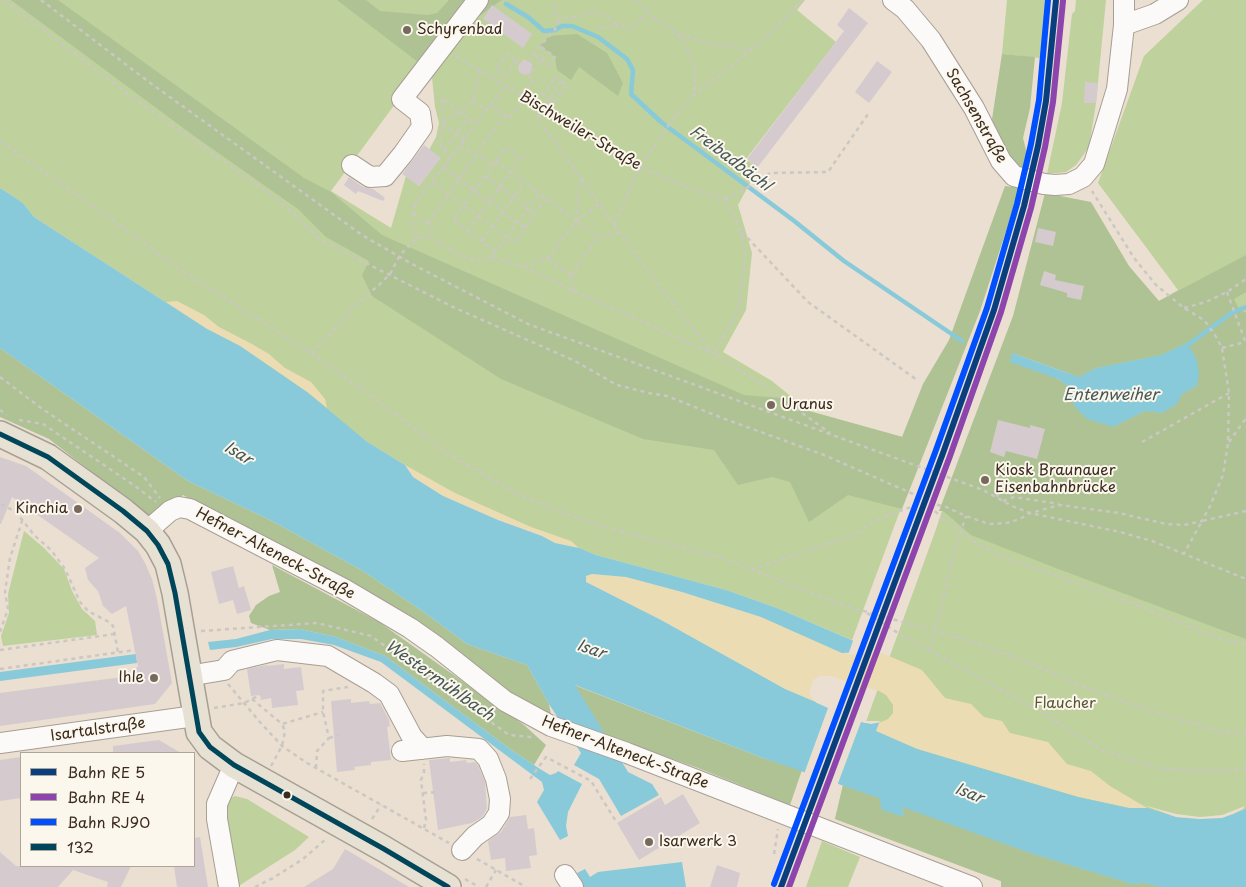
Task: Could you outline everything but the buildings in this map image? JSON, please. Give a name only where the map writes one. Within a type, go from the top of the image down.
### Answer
[{"type":"main road","points":[[0,434],[48,457],[123,511],[147,531],[158,545],[168,564],[203,712],[199,732],[203,739],[225,759],[448,887]]},
{"type":"street","points":[[352,165],[370,178],[385,176],[403,154],[422,127],[420,112],[402,99],[478,0]]},
{"type":"street","name":"Sachsenstraße","points":[[893,0],[905,9],[931,40],[974,108],[1001,162],[1014,176],[1055,186],[1069,184],[1084,177]]},
{"type":"street","points":[[1084,177],[1094,164],[1117,89],[1124,25],[1124,0]]},
{"type":"street","points":[[1124,25],[1155,14],[1178,0]]},
{"type":"street","name":"Hefner-Alteneck-Straße","points":[[169,512],[179,508],[190,509],[344,589],[410,628],[505,701],[561,730],[628,753],[972,887]]},
{"type":"street","points":[[147,531],[169,512]]},
{"type":"street","points":[[200,674],[224,670],[232,661],[277,650],[328,656],[389,694],[412,737],[423,749]]},
{"type":"street","name":"Isartalstraße","points":[[0,743],[203,712]]},
{"type":"street","points":[[402,751],[447,746],[479,749],[488,759],[496,780],[500,799],[499,813],[491,826],[475,836],[462,850]]},
{"type":"street","points":[[225,759],[217,804],[217,819],[229,887]]},
{"type":"path","points":[[4,0],[136,99],[280,201],[320,239],[454,307],[574,361],[617,385],[667,396],[824,455],[911,493],[926,502],[942,518],[973,542],[1005,558],[1122,598],[1221,639],[1246,645]]},
{"type":"path","points":[[41,0],[149,82],[362,234],[412,264],[528,324],[983,490],[1030,512],[1152,541],[1246,579]]},
{"type":"path","points":[[529,62],[540,46],[555,30],[557,22],[554,0]]},
{"type":"path","points":[[634,0],[678,34],[709,44],[751,50]]},
{"type":"path","points":[[614,225],[640,168],[674,116],[693,96],[751,50],[788,16],[801,0]]},
{"type":"path","points":[[557,22],[561,19],[588,15],[592,10],[620,25],[632,29],[648,12]]},
{"type":"path","points":[[599,28],[620,25]]},
{"type":"path","points":[[678,34],[694,63],[695,84],[693,96]]},
{"type":"path","points":[[534,54],[549,65],[555,56],[540,46]]},
{"type":"path","name":"Bischweiler-Straße","points":[[442,47],[640,168],[684,186],[725,199]]},
{"type":"path","points":[[491,106],[509,119],[534,80],[528,76],[547,51]]},
{"type":"path","points":[[517,61],[506,76],[496,70],[507,54],[520,63]]},
{"type":"path","points":[[443,123],[473,101],[480,71]]},
{"type":"path","points":[[555,77],[566,84],[555,102],[543,95],[549,86],[555,77]]},
{"type":"path","points":[[561,81],[537,119],[582,177],[614,225],[665,293],[714,354]]},
{"type":"path","points":[[417,238],[412,226],[416,203],[505,86]]},
{"type":"path","points":[[549,86],[560,93]]},
{"type":"path","points":[[450,160],[440,144],[443,123],[442,98],[477,125]]},
{"type":"path","points":[[473,101],[487,111]]},
{"type":"path","points":[[714,354],[739,308],[745,254],[741,231],[725,199],[770,174],[828,172],[868,114]]},
{"type":"path","points":[[428,223],[504,115]]},
{"type":"path","points":[[444,150],[468,118]]},
{"type":"path","points":[[443,123],[465,140]]},
{"type":"path","points":[[0,141],[185,273],[311,353],[447,453],[516,493],[558,512],[608,528],[722,558],[842,605],[967,640],[1032,664],[1088,689],[1162,714],[1220,731],[1246,733]]},
{"type":"path","points":[[460,146],[493,165]]},
{"type":"path","points":[[468,231],[521,158],[506,147],[453,220],[496,252]]},
{"type":"path","points":[[496,161],[598,237]]},
{"type":"path","points":[[444,168],[525,228]]},
{"type":"path","points":[[485,176],[536,213]]},
{"type":"path","points":[[576,220],[582,177]]},
{"type":"path","points":[[1084,177],[1134,258],[1156,285],[1184,308],[1204,320],[1222,348],[1229,393],[1228,443],[1223,475],[1202,521],[1183,555]]},
{"type":"path","points":[[433,182],[515,243],[546,198]]},
{"type":"path","points":[[482,241],[525,182]]},
{"type":"path","points":[[492,257],[539,193]]},
{"type":"path","points":[[524,267],[548,258],[576,220],[599,204]]},
{"type":"path","points":[[413,213],[432,227],[431,237]]},
{"type":"path","points":[[741,231],[808,302],[918,380]]},
{"type":"path","points":[[571,275],[598,237],[620,232]]},
{"type":"path","points":[[311,353],[326,339],[356,304],[379,286],[390,274],[400,256],[417,238],[431,237],[447,248],[474,261],[492,257],[524,267],[714,354],[766,387],[833,436]]},
{"type":"path","points":[[548,258],[571,275],[574,291]]},
{"type":"path","points":[[1184,308],[1206,302],[1227,292],[1246,279]]},
{"type":"path","points":[[1222,348],[1246,341],[1235,317],[1227,292]]},
{"type":"path","points":[[0,377],[144,478],[169,512]]},
{"type":"path","points":[[1142,442],[1229,393]]},
{"type":"path","points":[[0,410],[24,422],[43,424],[135,486],[169,512]]},
{"type":"path","points":[[1228,443],[1246,418]]},
{"type":"path","points":[[997,498],[1007,473]]},
{"type":"path","points":[[1003,501],[1014,497],[1119,513],[1166,524],[1184,525],[1246,511]]},
{"type":"path","points":[[751,570],[856,534],[885,516],[926,502],[946,507],[989,524],[999,524],[1020,519],[1030,512],[1060,505]]},
{"type":"path","points":[[1,504],[16,512],[34,535],[51,550],[65,569],[80,602],[88,611],[113,626],[118,652]]},
{"type":"path","points":[[930,651],[960,532],[966,516]]},
{"type":"path","points":[[0,632],[8,609],[6,592],[10,558],[22,521]]},
{"type":"path","points":[[864,611],[901,635],[1035,708],[1100,750],[1158,768],[1193,771],[1246,768]]},
{"type":"path","points":[[0,650],[115,634]]},
{"type":"path","points":[[0,669],[135,650]]},
{"type":"path","points":[[228,684],[282,746],[316,768],[526,887]]},
{"type":"path","points":[[203,712],[244,703],[260,695]]},
{"type":"path","points":[[252,699],[282,724],[285,731],[282,746],[269,769]]},
{"type":"path","points":[[282,724],[323,712],[329,738]]},
{"type":"path","points":[[316,768],[317,751],[329,738],[339,736]]},
{"type":"path","points":[[423,749],[424,772],[421,780],[426,820],[424,828]]},
{"type":"path","points":[[530,779],[546,756],[591,781],[617,823]]},
{"type":"path","points":[[422,794],[437,792]]},
{"type":"path","points":[[368,825],[381,804]]},
{"type":"path","points":[[774,854],[780,813]]},
{"type":"path","points":[[255,887],[303,859],[328,838]]},
{"type":"path","points":[[486,887],[496,870]]},
{"type":"green space","points":[[0,0],[462,0],[414,59],[423,66],[331,191],[391,228],[406,176],[419,186],[440,158],[429,150],[436,137],[439,123],[435,107],[432,77],[470,23],[502,0],[805,0],[797,10],[836,42],[746,159],[758,168],[738,205],[752,253],[746,310],[723,352],[772,381],[809,411],[903,437],[901,508],[852,640],[777,608],[726,590],[596,555],[443,496],[405,465],[366,441],[207,329],[34,217],[23,203],[0,188]]},
{"type":"green space","points":[[11,0],[58,0],[304,178],[331,192],[382,235],[744,395],[794,399],[809,411],[902,437],[923,384],[949,340],[1005,186],[1020,188],[980,311],[902,509],[848,495],[809,522],[790,482],[772,477],[738,485],[714,450],[643,439],[501,379],[372,296],[362,275],[369,261],[326,237],[298,209],[190,133]]},
{"type":"green space","points":[[337,0],[366,0],[380,11],[428,15],[437,13],[449,0],[502,0],[470,23],[432,77],[423,66]]},
{"type":"green space","points":[[1007,0],[1049,0],[1041,58],[1002,54]]},
{"type":"green space","points":[[1076,0],[1106,0],[1096,103],[1089,147],[1076,165],[1066,172],[1047,174],[1062,103],[1072,14],[1075,11]]},
{"type":"green space","name":"Flaucher","points":[[1203,0],[1246,0],[1246,887],[1001,887],[1001,881],[835,819],[843,785],[935,532],[958,463],[1159,301],[1178,290],[1098,183],[1144,56]]},
{"type":"green space","points":[[577,34],[607,53],[623,83],[618,96],[579,67],[571,80],[557,70],[555,57],[540,46],[549,36]]},
{"type":"green space","points":[[1002,54],[1035,57],[1030,108],[1023,138],[1027,154],[1024,172],[1014,166],[999,140],[992,119]]},
{"type":"green space","points":[[1045,193],[1091,202],[1129,266],[1159,301],[1246,255],[1246,292],[1234,299],[1239,309],[1246,313],[1246,639],[971,535],[943,511],[939,511],[1013,316]],"holes":[[[1187,343],[1197,386],[1182,394],[1162,413],[1145,411],[1113,427],[1070,397],[1069,387],[1012,353],[1079,377],[1096,368],[1161,355]]]},
{"type":"green space","points":[[0,348],[188,481],[272,521],[363,571],[467,644],[527,665],[549,704],[551,715],[543,713],[183,495],[152,518],[49,439],[0,417]]},
{"type":"green space","points":[[24,531],[64,569],[72,591],[82,609],[95,621],[97,635],[3,646],[1,636],[9,613],[8,594]]},
{"type":"green space","points":[[272,565],[379,622],[524,725],[546,745],[534,765],[385,656],[336,637],[300,629],[270,630],[251,623],[249,616],[256,605],[269,596],[280,592]]},
{"type":"green space","points":[[574,685],[763,758],[802,770],[790,805],[698,768],[605,735]]},
{"type":"green space","points":[[843,785],[880,798],[904,817],[902,806],[1033,854],[1132,884],[1143,883],[1161,887],[1001,887],[1001,881],[835,819]]},
{"type":"green space","points":[[235,796],[247,799],[309,837],[295,850],[237,887],[225,800]]},
{"type":"green space","points":[[822,841],[860,857],[848,887],[806,887]]},
{"type":"sand","points":[[177,301],[204,315],[219,327],[269,354],[285,368],[311,382],[325,399],[327,408],[240,346],[207,329],[166,302]]},
{"type":"sand","points":[[405,465],[455,493],[531,527],[571,541],[579,548],[555,543],[443,496],[413,477]]},
{"type":"sand","points":[[592,574],[626,577],[682,592],[877,651],[922,670],[945,698],[971,704],[984,717],[1002,721],[1010,733],[1048,742],[1067,764],[1091,771],[1110,786],[1147,808],[1129,808],[1078,797],[917,749],[875,731],[879,723],[888,719],[893,713],[893,705],[886,695],[879,691],[831,676],[820,676],[813,680],[809,692],[817,703],[785,689],[586,582],[586,576]]},
{"type":"water","name":"Isar","points":[[0,188],[23,203],[34,217],[207,329],[240,346],[307,392],[366,441],[405,465],[413,477],[443,496],[555,543],[579,548],[596,555],[726,590],[777,608],[877,651],[842,653],[761,617],[682,592],[626,577],[592,574],[586,576],[586,582],[661,620],[785,689],[865,723],[879,723],[876,731],[917,749],[1078,797],[1129,808],[1147,808],[1176,817],[1200,819],[1233,814],[1246,809],[1246,887],[1161,887],[1143,883],[1132,884],[1033,854],[902,807],[904,817],[882,810],[879,798],[763,758],[575,685],[628,772],[652,784],[659,795],[621,816],[599,779],[574,765],[581,753],[549,704],[527,665],[467,644],[363,571],[272,521],[188,481],[0,348]]},
{"type":"water","name":"Entenweiher","points":[[1187,343],[1197,360],[1199,373],[1197,386],[1182,394],[1177,404],[1162,413],[1145,411],[1113,427],[1087,419],[1076,408],[1070,397],[1069,387],[1058,379],[1010,362],[1012,353],[1079,377],[1096,368],[1161,355]]},
{"type":"water","points":[[300,629],[336,637],[385,656],[510,749],[540,769],[550,775],[558,771],[582,784],[568,812],[566,826],[568,836],[560,840],[537,802],[544,790],[542,782],[381,662],[334,645],[301,639],[272,639],[236,647],[210,650],[208,642],[236,639],[270,630]]},
{"type":"water","points":[[136,654],[137,663],[0,681],[0,672]]},
{"type":"water","points":[[682,862],[686,887],[584,887],[577,873],[585,869],[590,877],[598,872]]},
{"type":"pier","points":[[854,638],[878,649],[879,652],[848,655]]},
{"type":"pier","points":[[812,698],[865,721],[881,722],[871,724],[861,722],[837,786],[804,774],[828,708],[817,703]]},
{"type":"pier","points":[[1143,805],[1176,814],[1200,817],[1222,815],[1245,806],[1243,809],[1222,818],[1200,819],[1176,817]]},
{"type":"waterway","name":"Freibadbächl","points":[[506,4],[528,17],[544,31],[555,30],[562,26],[572,26],[598,37],[627,59],[633,70],[631,94],[661,122],[793,220],[844,261],[962,341]]},
{"type":"waterway","points":[[1185,347],[1233,312],[1246,307]]},
{"type":"transit line","points":[[781,887],[943,453],[994,310],[1024,206],[1038,146],[1046,101],[1056,0]]},
{"type":"transit line","points":[[789,887],[950,456],[1001,312],[1031,208],[1045,147],[1053,102],[1063,1]]},
{"type":"transit line","name":"132","points":[[0,434],[48,457],[123,511],[147,531],[158,545],[168,564],[175,593],[199,732],[210,747],[234,765],[448,887]]},
{"type":"rail line","name":"RJ90","points":[[774,884],[987,308],[1017,204],[1031,144],[1039,100],[1048,0]]},
{"type":"place","name":"Schyrenbad","points":[[407,30]]},
{"type":"place","name":"Uranus","points":[[771,405]]},
{"type":"place","name":"Kiosk Braunauer Eisenbahnbrücke","points":[[985,480]]},
{"type":"place","name":"Kinchia","points":[[78,509]]},
{"type":"place","name":"Ihle","points":[[154,678]]},
{"type":"place","name":"Isarwerk 3","points":[[649,842]]},
{"type":"water label","name":"Westermühlbach","points":[[439,681]]}]
